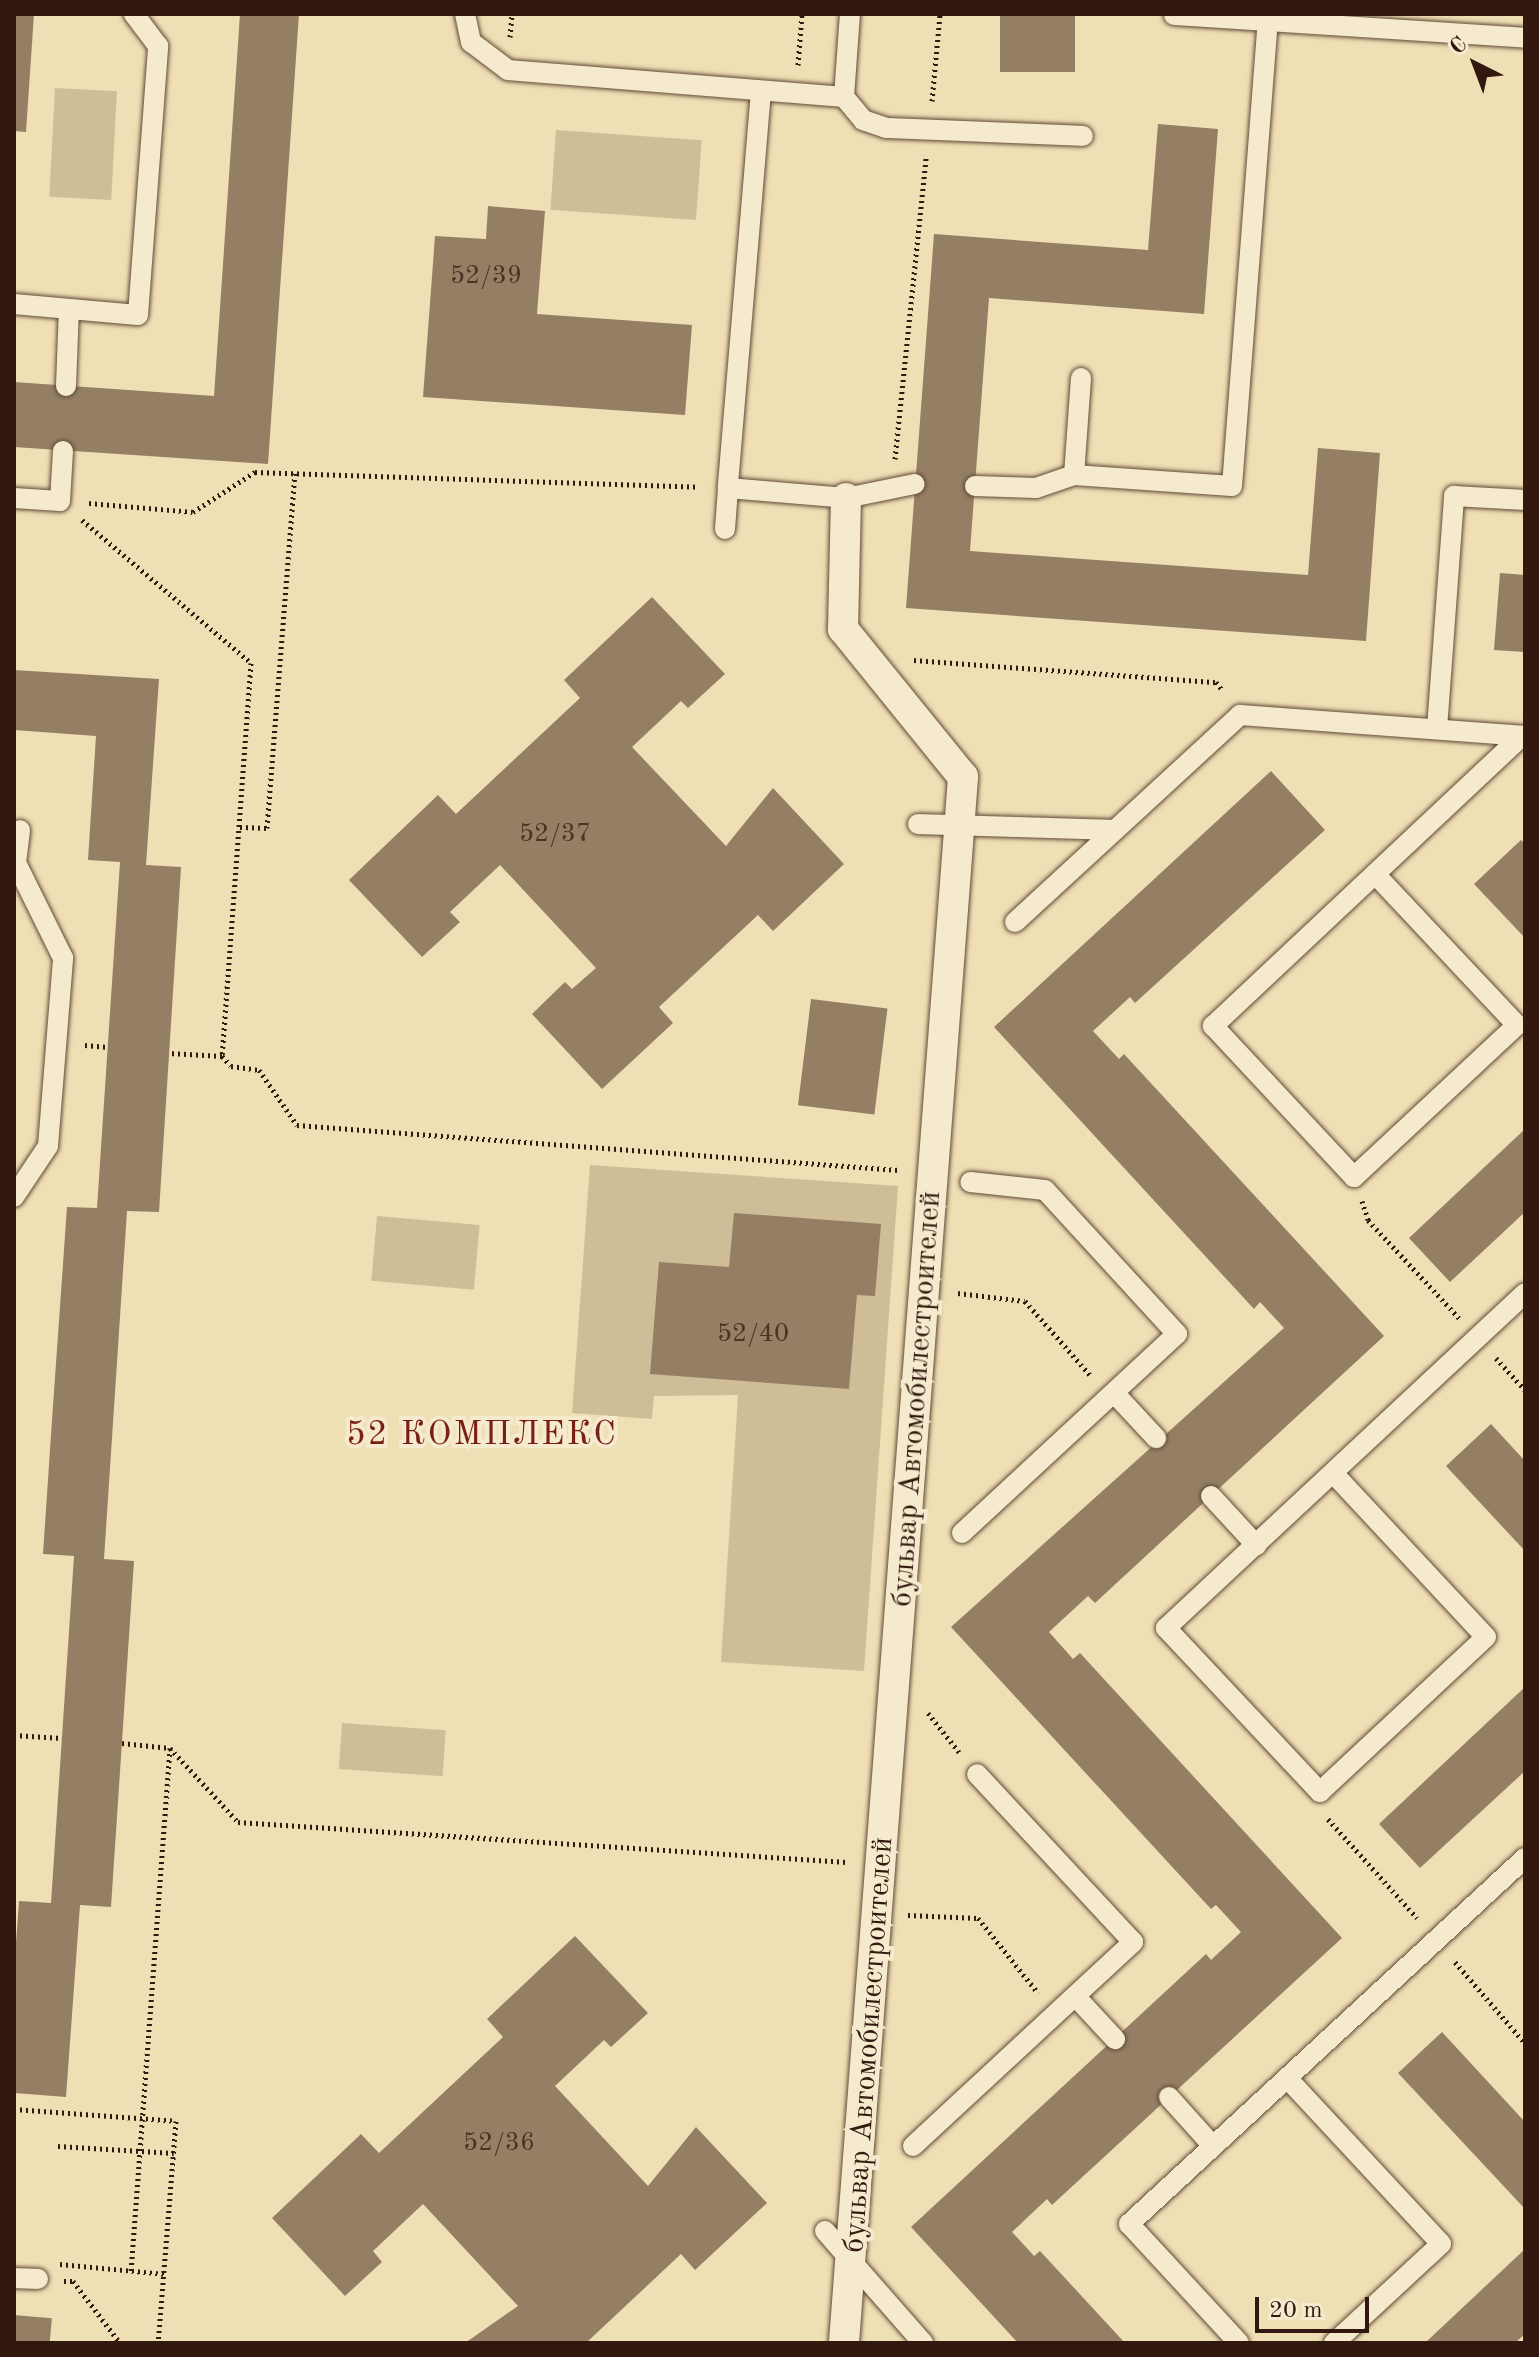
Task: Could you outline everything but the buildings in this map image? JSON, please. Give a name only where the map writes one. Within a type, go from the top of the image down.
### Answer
[{"type":"street","name":"бульвар Автомобилестроителей","points":[[844,2342],[879,1914],[963,777],[843,629],[846,498]]},
{"type":"lane","points":[[14,304],[138,315],[158,46],[134,14]]},
{"type":"lane","points":[[465,14],[471,42],[508,70],[844,97],[873,125],[1083,136]]},
{"type":"lane","points":[[844,97],[850,14]]},
{"type":"lane","points":[[1174,15],[1268,21],[1387,22],[1525,38]]},
{"type":"lane","points":[[975,486],[1036,488],[1074,475],[1232,486],[1268,21]]},
{"type":"lane","points":[[725,529],[761,91]]},
{"type":"lane","points":[[66,386],[69,309]]},
{"type":"lane","points":[[1074,475],[1081,378]]},
{"type":"lane","points":[[14,498],[60,501],[63,451]]},
{"type":"lane","points":[[728,488],[846,498],[893,484],[915,484]]},
{"type":"lane","points":[[1437,729],[1454,496],[1525,500]]},
{"type":"lane","points":[[1015,922],[1240,715],[1523,736]]},
{"type":"lane","points":[[1375,874],[1517,1025],[1354,1177],[1213,1026],[1375,874],[1523,736]]},
{"type":"lane","points":[[918,824],[1115,830]]},
{"type":"lane","points":[[14,1197],[48,1146],[63,958],[16,863],[20,830]]},
{"type":"lane","points":[[962,1533],[1113,1397],[1177,1334],[1045,1190],[970,1182]]},
{"type":"lane","points":[[1333,1473],[1486,1637],[1320,1792],[1166,1628],[1525,1293]]},
{"type":"lane","points":[[1113,1397],[1156,1438]]},
{"type":"lane","points":[[1211,1496],[1256,1545]]},
{"type":"lane","points":[[913,2146],[1133,1942],[977,1774]]},
{"type":"lane","points":[[1239,2343],[1129,2224],[1525,1858]]},
{"type":"lane","points":[[1075,1996],[1115,2039]]},
{"type":"lane","points":[[1287,2078],[1441,2244],[1334,2343]]},
{"type":"lane","points":[[1169,2097],[1213,2146]]},
{"type":"lane","points":[[825,2231],[923,2343]]},
{"type":"lane","points":[[14,2278],[38,2279]]},
{"type":"path","points":[[796,94],[802,14]]},
{"type":"path","points":[[893,484],[940,14]]},
{"type":"path","points":[[60,501],[193,512],[255,472],[728,488]]},
{"type":"path","points":[[240,827],[267,828],[295,473]]},
{"type":"path","points":[[60,501],[251,663],[222,1056]]},
{"type":"path","points":[[866,657],[1216,682],[1240,715]]},
{"type":"path","points":[[169,1053],[222,1056],[231,1066],[259,1070],[297,1125],[934,1172]]},
{"type":"path","points":[[1354,1177],[1368,1220],[1525,1390]]},
{"type":"path","points":[[925,1289],[1025,1301],[1113,1397]]},
{"type":"path","points":[[896,1682],[977,1774]]},
{"type":"path","points":[[14,1735],[62,1738]]},
{"type":"path","points":[[122,1743],[170,1748],[238,1822],[882,1865]]},
{"type":"path","points":[[131,2271],[170,1748]]},
{"type":"path","points":[[879,1914],[978,1918],[1056,2014]]},
{"type":"path","points":[[14,2109],[176,2121],[158,2343]]},
{"type":"path","points":[[58,2146],[174,2153]]},
{"type":"path","points":[[38,2279],[52,2263],[165,2274]]},
{"type":"path","points":[[38,2279],[73,2281],[120,2343]]},
{"type":"shaded area","points":[[55,88],[117,91],[111,200],[49,197]]},
{"type":"shaded area","points":[[556,130],[702,140],[696,220],[550,210]]},
{"type":"shaded area","points":[[590,1165],[898,1186],[864,1671],[721,1662],[738,1395],[654,1396],[652,1419],[572,1413]]},
{"type":"shaded area","points":[[377,1216],[480,1225],[474,1290],[371,1281]]},
{"type":"shaded area","points":[[342,1723],[446,1730],[443,1776],[339,1769]]},
{"type":"district","name":"52 КОМПЛЕКС","points":[[482,1436]]}]
